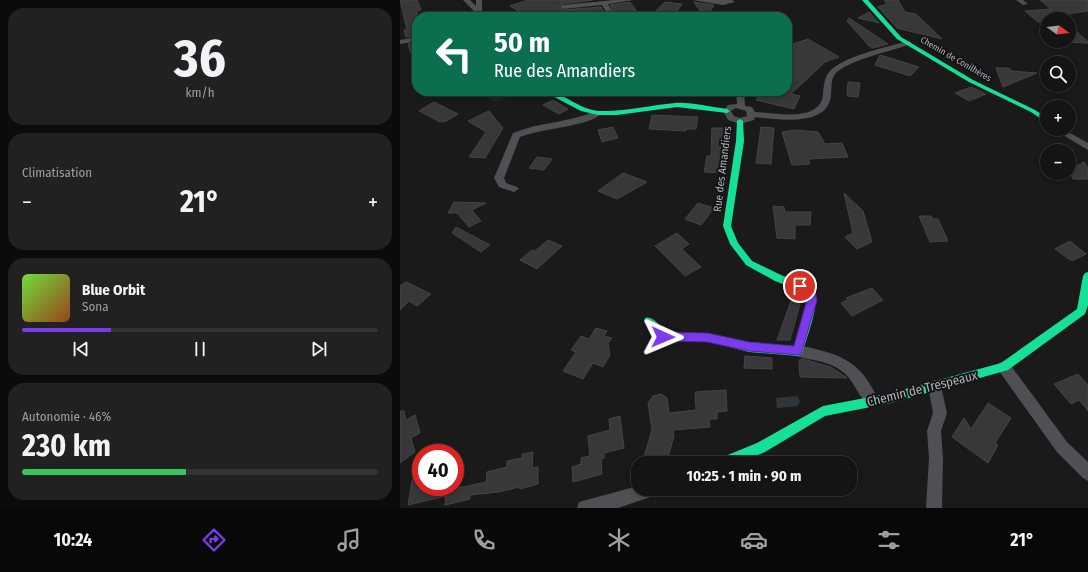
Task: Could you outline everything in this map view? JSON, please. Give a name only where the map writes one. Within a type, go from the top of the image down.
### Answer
[{"type":"street","points":[[466,0],[479,12]]},
{"type":"street","points":[[479,0],[479,12]]},
{"type":"street","points":[[563,7],[630,0]]},
{"type":"street","points":[[695,0],[732,2]]},
{"type":"street","name":"Chemin de Conilhères","points":[[865,0],[899,38],[971,81],[1033,110],[1040,116]]},
{"type":"street","points":[[604,3],[609,12]]},
{"type":"street","points":[[400,38],[412,36]]},
{"type":"street","points":[[400,42],[412,39]]},
{"type":"street","points":[[752,114],[803,116],[816,113],[824,109],[828,102],[828,77],[834,70],[909,43]]},
{"type":"street","name":"Rue des Amandiers","points":[[556,96],[584,110],[598,113],[617,113],[677,105],[727,111]]},
{"type":"street","points":[[740,96],[741,106]]},
{"type":"street","points":[[741,106],[749,109],[752,114],[749,120],[740,121],[731,118],[727,111],[731,107],[741,106]]},
{"type":"street","points":[[514,189],[502,185],[499,178],[516,135],[540,125],[580,120],[598,113]]},
{"type":"street","name":"Rue des Amandiers","points":[[740,121],[740,141],[727,226],[734,244],[749,263],[778,278],[811,290],[812,300],[798,351]]},
{"type":"street","points":[[1069,136],[1088,147]]},
{"type":"street","name":"Chemin de Trespeaux","points":[[740,456],[761,448],[823,412],[872,400],[891,398],[1004,367],[1082,311],[1088,276]]},
{"type":"street","points":[[649,321],[663,337],[707,337],[749,347],[798,351],[828,358],[852,371],[872,400]]},
{"type":"street","points":[[1004,367],[1062,447],[1088,473]]},
{"type":"street","points":[[934,508],[936,458],[934,431],[940,413],[935,386]]},
{"type":"street","points":[[586,508],[600,506],[632,496]]},
{"type":"shaded area","points":[[484,96],[510,96],[497,103]]},
{"type":"shaded area","points":[[797,396],[800,401],[798,406],[777,408],[776,398]]},
{"type":"building","points":[[400,0],[417,0],[421,10],[412,12],[412,36],[406,37],[404,30],[407,30]]},
{"type":"building","points":[[528,0],[593,0],[563,4],[559,7],[563,10],[601,7],[604,12],[520,12],[510,6]]},
{"type":"building","points":[[884,0],[898,0],[905,12],[916,14],[942,39],[897,28],[878,7],[887,4]]},
{"type":"building","points":[[1040,0],[1088,0],[1088,11],[1076,13],[1040,12],[1040,22],[1025,11],[1051,9]]},
{"type":"building","points":[[630,2],[637,12],[614,12],[610,5]]},
{"type":"building","points":[[665,2],[682,4],[676,12],[654,12]]},
{"type":"building","points":[[694,2],[714,5],[710,12],[701,12]]},
{"type":"building","points":[[869,12],[879,23],[858,18]]},
{"type":"building","points":[[849,18],[888,44],[873,48],[869,46],[847,21]]},
{"type":"building","points":[[1076,31],[1088,42],[1076,43]]},
{"type":"building","points":[[808,39],[839,57],[825,62],[792,93],[792,44]]},
{"type":"building","points":[[408,44],[412,44],[412,57]]},
{"type":"building","points":[[880,55],[919,67],[910,76],[875,65]]},
{"type":"building","points":[[996,68],[1009,68],[1011,71],[1037,73],[1003,87]]},
{"type":"building","points":[[848,82],[860,83],[858,97],[847,96]]},
{"type":"building","points":[[971,87],[986,94],[969,101],[955,93]]},
{"type":"building","points":[[792,94],[800,96],[794,109],[756,100],[759,96],[792,96]]},
{"type":"building","points":[[553,100],[568,109],[559,114],[543,105]]},
{"type":"building","points":[[434,102],[458,114],[446,121],[440,122],[419,111]]},
{"type":"building","points":[[489,111],[503,128],[485,158],[469,157],[486,132],[468,121]]},
{"type":"building","points":[[652,115],[698,117],[696,129],[686,129],[686,131],[649,129]]},
{"type":"building","points":[[613,127],[618,138],[602,142],[598,130]]},
{"type":"building","points":[[761,127],[774,128],[771,164],[756,163]]},
{"type":"building","points":[[712,128],[728,128],[727,157],[729,157],[726,173],[704,172],[707,156],[711,156]]},
{"type":"building","points":[[795,130],[818,132],[825,144],[842,143],[848,157],[808,159],[810,164],[792,165],[782,132]]},
{"type":"building","points":[[537,157],[552,159],[544,170],[529,168]]},
{"type":"building","points":[[1084,162],[1088,168],[1088,179],[1076,179],[1076,166]]},
{"type":"building","points":[[623,173],[647,182],[617,199],[598,191]]},
{"type":"building","points":[[844,193],[863,211],[872,242],[857,249],[845,237],[853,233]]},
{"type":"building","points":[[454,202],[486,203],[472,210],[481,221],[469,227],[457,213],[448,213]]},
{"type":"building","points":[[698,203],[714,208],[701,225],[685,219]]},
{"type":"building","points":[[773,206],[784,207],[785,212],[811,212],[810,225],[795,225],[795,239],[777,238]]},
{"type":"building","points":[[919,216],[931,216],[933,219],[938,219],[948,241],[930,242]]},
{"type":"building","points":[[456,227],[490,245],[481,252],[452,233]]},
{"type":"building","points":[[677,233],[689,244],[682,249],[701,267],[685,276],[655,246]]},
{"type":"building","points":[[548,240],[562,246],[537,269],[520,260],[532,250],[535,251]]},
{"type":"building","points":[[1070,241],[1086,254],[1074,260],[1070,260],[1055,249]]},
{"type":"building","points":[[406,282],[431,294],[417,306],[409,301],[400,310],[400,286]]},
{"type":"building","points":[[872,288],[883,300],[852,316],[841,303],[848,300],[846,298]]},
{"type":"building","points":[[791,301],[800,304],[790,340],[777,340]]},
{"type":"building","points":[[596,328],[607,331],[604,336],[612,338],[608,343],[610,355],[603,367],[593,363],[583,379],[563,371],[576,352],[571,350],[581,336],[589,339]]},
{"type":"building","points":[[745,356],[772,358],[772,369],[744,368]]},
{"type":"building","points":[[803,359],[831,367],[847,378],[800,377],[799,360]]},
{"type":"building","points":[[1078,374],[1088,385],[1088,411],[1079,400],[1071,404],[1054,384]]},
{"type":"building","points":[[726,390],[727,411],[717,412],[717,419],[709,419],[710,427],[673,430],[674,436],[668,456],[644,456],[652,430],[648,403],[653,396],[661,394],[667,398],[669,413],[696,410],[695,392]]},
{"type":"building","points":[[988,403],[1011,418],[995,443],[998,445],[988,463],[952,437],[964,418],[971,429]]},
{"type":"building","points":[[400,411],[404,411],[406,420],[415,415],[420,433],[411,438],[413,444],[412,454],[400,463]]},
{"type":"building","points":[[620,416],[624,448],[604,453],[604,458],[601,459],[602,474],[573,482],[572,467],[581,464],[581,458],[590,456],[588,436],[610,430],[609,419]]},
{"type":"building","points":[[533,452],[532,468],[538,467],[538,484],[520,489],[519,487],[499,492],[470,495],[470,499],[445,505],[446,496],[464,496],[464,487],[486,482],[487,472],[507,467],[507,461],[522,458],[522,454]]},
{"type":"building","points":[[412,481],[412,496],[446,496],[408,505]]},
{"type":"traffic: fast","points":[[865,0],[899,38],[971,81],[1033,111],[1040,116]]},
{"type":"traffic: fast","points":[[556,96],[583,110],[598,113],[617,113],[677,105],[727,111]]},
{"type":"traffic: fast","points":[[649,321],[663,337],[707,337],[749,347],[798,351],[812,300],[811,291],[778,278],[749,263],[734,244],[727,226],[740,141],[740,121]]},
{"type":"traffic: fast","points":[[740,456],[761,448],[823,411],[891,398],[1004,367],[1082,311],[1088,276]]},
{"type":"route","points":[[663,337],[707,337],[749,347],[798,351],[812,300],[811,290],[800,286]]}]
